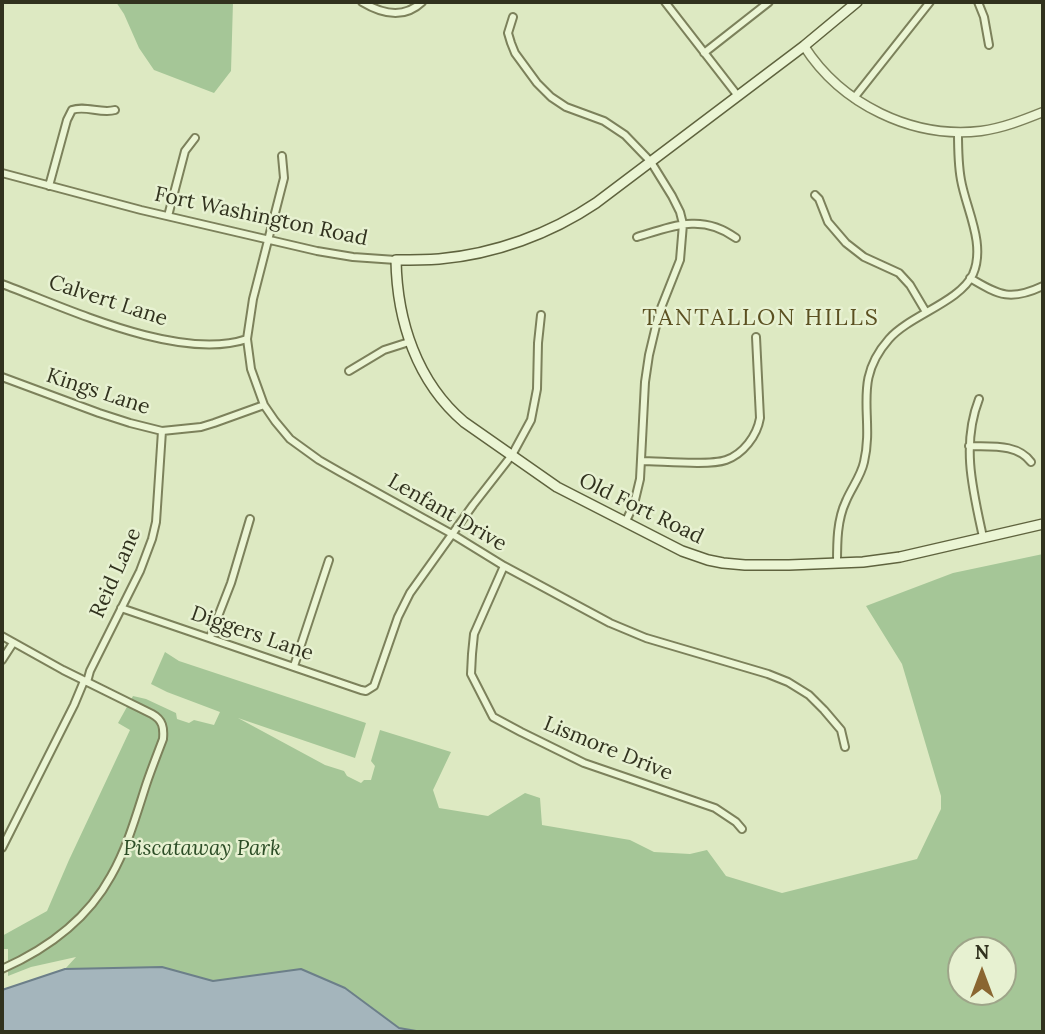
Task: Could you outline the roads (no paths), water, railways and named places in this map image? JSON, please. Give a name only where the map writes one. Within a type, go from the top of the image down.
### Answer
[{"type":"main road","name":"Fort Washington Road","points":[[396,261],[440,259],[491,250],[538,235],[583,212],[804,46],[857,2]]},
{"type":"main road","name":"Old Fort Road","points":[[396,261],[402,317],[410,342],[440,398],[464,422],[556,487],[682,551],[708,560],[745,565],[838,564],[900,557],[1043,524]]},
{"type":"street","points":[[362,2],[376,10],[391,13],[412,9],[422,2]]},
{"type":"street","points":[[665,2],[738,96]]},
{"type":"street","points":[[704,53],[769,2]]},
{"type":"street","points":[[854,98],[930,2]]},
{"type":"street","points":[[978,2],[989,45]]},
{"type":"street","points":[[513,17],[508,33],[515,53],[547,93],[566,107],[604,121],[625,135],[651,162],[672,196],[683,224],[680,260],[659,313],[649,355],[640,479],[634,504],[626,521]]},
{"type":"street","points":[[804,46],[825,74],[854,98],[910,125],[958,132],[995,128],[1043,114]]},
{"type":"street","points":[[50,186],[72,110],[114,110]]},
{"type":"street","points":[[838,564],[837,538],[840,518],[861,473],[865,457],[866,388],[871,369],[890,337],[953,295],[970,278],[975,264],[977,246],[960,179],[958,132]]},
{"type":"street","points":[[168,216],[184,151],[195,138]]},
{"type":"street","name":"Lenfant Drive","points":[[282,156],[284,178],[253,299],[247,338],[251,369],[264,405],[290,439],[319,460],[610,623],[646,639],[788,682],[809,695],[824,710],[841,730],[845,747]]},
{"type":"street","name":"Fort Washington Road","points":[[2,175],[317,251],[396,261]]},
{"type":"street","points":[[815,195],[828,222],[846,243],[864,257],[903,277],[926,312]]},
{"type":"street","points":[[637,237],[693,223],[711,225],[736,238]]},
{"type":"street","points":[[970,278],[996,292],[1012,295],[1025,294],[1043,286]]},
{"type":"street","name":"Calvert Lane","points":[[2,284],[94,320],[162,339],[234,343],[247,338]]},
{"type":"street","points":[[452,534],[512,455],[531,420],[537,389],[541,315]]},
{"type":"street","points":[[641,461],[719,461],[736,455],[745,446],[757,431],[760,418],[756,337]]},
{"type":"street","points":[[349,371],[384,351],[410,342]]},
{"type":"street","name":"Kings Lane","points":[[2,377],[130,424],[162,431],[214,424],[264,405]]},
{"type":"street","points":[[979,399],[969,446],[970,475],[983,537]]},
{"type":"street","name":"Reid Lane","points":[[2,848],[144,562],[154,530],[162,431]]},
{"type":"street","points":[[969,446],[1011,449],[1031,462]]},
{"type":"street","points":[[210,638],[231,583],[250,519]]},
{"type":"street","name":"Diggers Lane","points":[[121,608],[366,691],[371,689],[378,678],[404,603],[452,534]]},
{"type":"street","points":[[294,666],[329,560]]},
{"type":"street","name":"Lismore Drive","points":[[504,566],[474,634],[471,653],[471,674],[493,717],[584,763],[715,808],[736,821],[742,829]]},
{"type":"street","points":[[2,636],[85,682],[152,714],[163,724],[163,739],[133,824],[107,882],[73,925],[30,956],[2,969]]},
{"type":"street","points":[[2,660],[13,643]]},
{"type":"district","name":"TANTALLON HILLS","points":[[761,318]]},
{"type":"park label","name":"Piscataway Park","points":[[202,849]]}]
